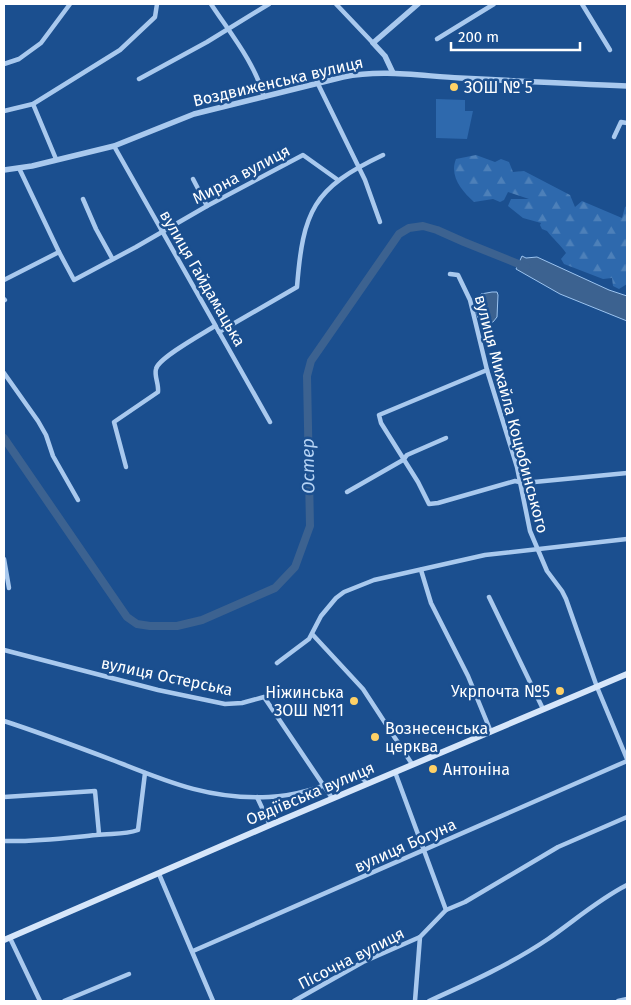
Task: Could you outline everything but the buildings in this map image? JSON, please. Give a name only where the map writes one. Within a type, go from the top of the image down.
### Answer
[{"type":"main road","name":"Овдіївська вулиця","points":[[7,939],[332,798],[627,674]]},
{"type":"street","points":[[4,64],[19,59],[41,44],[70,4]]},
{"type":"street","points":[[4,111],[33,104],[120,50],[155,17],[157,4]]},
{"type":"street","points":[[211,4],[257,78],[264,97]]},
{"type":"street","points":[[139,79],[269,4]]},
{"type":"street","points":[[336,4],[385,56],[393,73]]},
{"type":"street","points":[[373,43],[418,4]]},
{"type":"street","points":[[437,39],[494,4]]},
{"type":"street","points":[[582,4],[610,50]]},
{"type":"street","name":"Воздвиженська вулиця","points":[[4,170],[32,166],[114,146],[194,114],[355,75],[393,73],[627,86]]},
{"type":"street","points":[[318,84],[365,180],[380,222]]},
{"type":"street","points":[[33,104],[56,159]]},
{"type":"street","points":[[614,137],[621,122],[627,123]]},
{"type":"street","name":"вулиця Гайдамацька","points":[[114,146],[270,422]]},
{"type":"street","name":"Мирна вулиця","points":[[59,252],[74,280],[303,155],[338,180]]},
{"type":"street","points":[[219,332],[297,286],[299,259],[306,226],[319,198],[328,188],[357,167],[383,155]]},
{"type":"street","points":[[4,280],[59,252],[19,168]]},
{"type":"street","points":[[193,179],[207,206]]},
{"type":"street","points":[[83,199],[96,229],[112,258]]},
{"type":"street","name":"вулиця Михайла Коцюбинського","points":[[450,274],[458,276],[470,300],[487,370],[520,482],[530,531],[552,579],[566,599],[627,760]]},
{"type":"street","points":[[126,467],[114,422],[158,392],[159,385],[155,370],[157,365],[168,355],[215,326]]},
{"type":"street","points":[[487,370],[379,415],[381,423],[418,482],[429,504],[515,481],[524,483],[627,473]]},
{"type":"street","points":[[4,373],[38,421],[46,435],[60,470],[78,500]]},
{"type":"street","points":[[347,492],[403,460],[407,455],[446,438]]},
{"type":"street","points":[[277,663],[309,639],[328,605],[344,592],[374,580],[462,560],[538,548],[627,539]]},
{"type":"street","points":[[4,559],[9,588]]},
{"type":"street","points":[[421,570],[431,603],[468,676],[491,732]]},
{"type":"street","points":[[489,597],[543,710]]},
{"type":"street","points":[[313,634],[363,690],[412,764]]},
{"type":"street","name":"вулиця Остерська","points":[[4,650],[158,690],[225,704],[234,705],[264,697],[332,798]]},
{"type":"street","points":[[4,721],[176,785],[207,794],[257,797],[293,794],[324,786],[357,774],[368,784]]},
{"type":"street","name":"вулиця Богуна","points":[[192,951],[627,760]]},
{"type":"street","points":[[395,772],[446,910]]},
{"type":"street","points":[[4,841],[48,840],[99,834],[126,834],[138,830],[145,773]]},
{"type":"street","points":[[4,797],[94,791],[99,834]]},
{"type":"street","points":[[257,797],[270,825]]},
{"type":"street","points":[[415,1001],[420,936],[446,910],[465,902],[558,847],[627,817]]},
{"type":"street","points":[[159,874],[213,1001]]},
{"type":"street","points":[[429,1001],[469,983],[547,940],[627,884]]},
{"type":"street","name":"Пісочна вулиця","points":[[294,1001],[363,962],[420,936]]},
{"type":"street","points":[[7,939],[40,1001]]},
{"type":"street","points":[[64,1001],[128,974]]},
{"type":"street","points":[[618,1001],[625,1000]]},
{"type":"green space","points":[[436,99],[465,100],[465,111],[473,111],[467,139],[436,138]]},
{"type":"green space","points":[[476,155],[495,162],[501,159],[509,162],[513,172],[524,171],[570,195],[575,207],[582,201],[622,218],[627,206],[627,284],[619,289],[613,286],[612,278],[603,279],[564,264],[561,259],[566,253],[547,231],[542,229],[541,223],[523,218],[508,206],[511,199],[529,199],[508,192],[504,200],[500,202],[493,199],[474,202],[458,183],[455,177],[454,165],[456,159]]},
{"type":"shaded area","points":[[522,256],[526,258],[537,257],[609,290],[627,296],[627,321],[560,294],[516,269]]},
{"type":"shaded area","points":[[497,292],[498,295],[497,317],[493,322],[484,325],[478,318],[476,301],[481,294]]},
{"type":"waterway","name":"Остер","points":[[4,438],[127,617],[137,624],[150,626],[177,626],[202,620],[275,588],[295,567],[310,526],[307,376],[311,361],[399,234],[409,228],[423,226],[526,267]]},
{"type":"place","name":"ЗОШ № 5","points":[[454,87]]},
{"type":"place","name":"Укрпочта №5","points":[[560,691]]},
{"type":"place","name":"Ніжинська ЗОШ №11","points":[[354,701]]},
{"type":"place","name":"Вознесенська церква","points":[[375,737]]},
{"type":"place","name":"Антоніна","points":[[433,769]]}]
